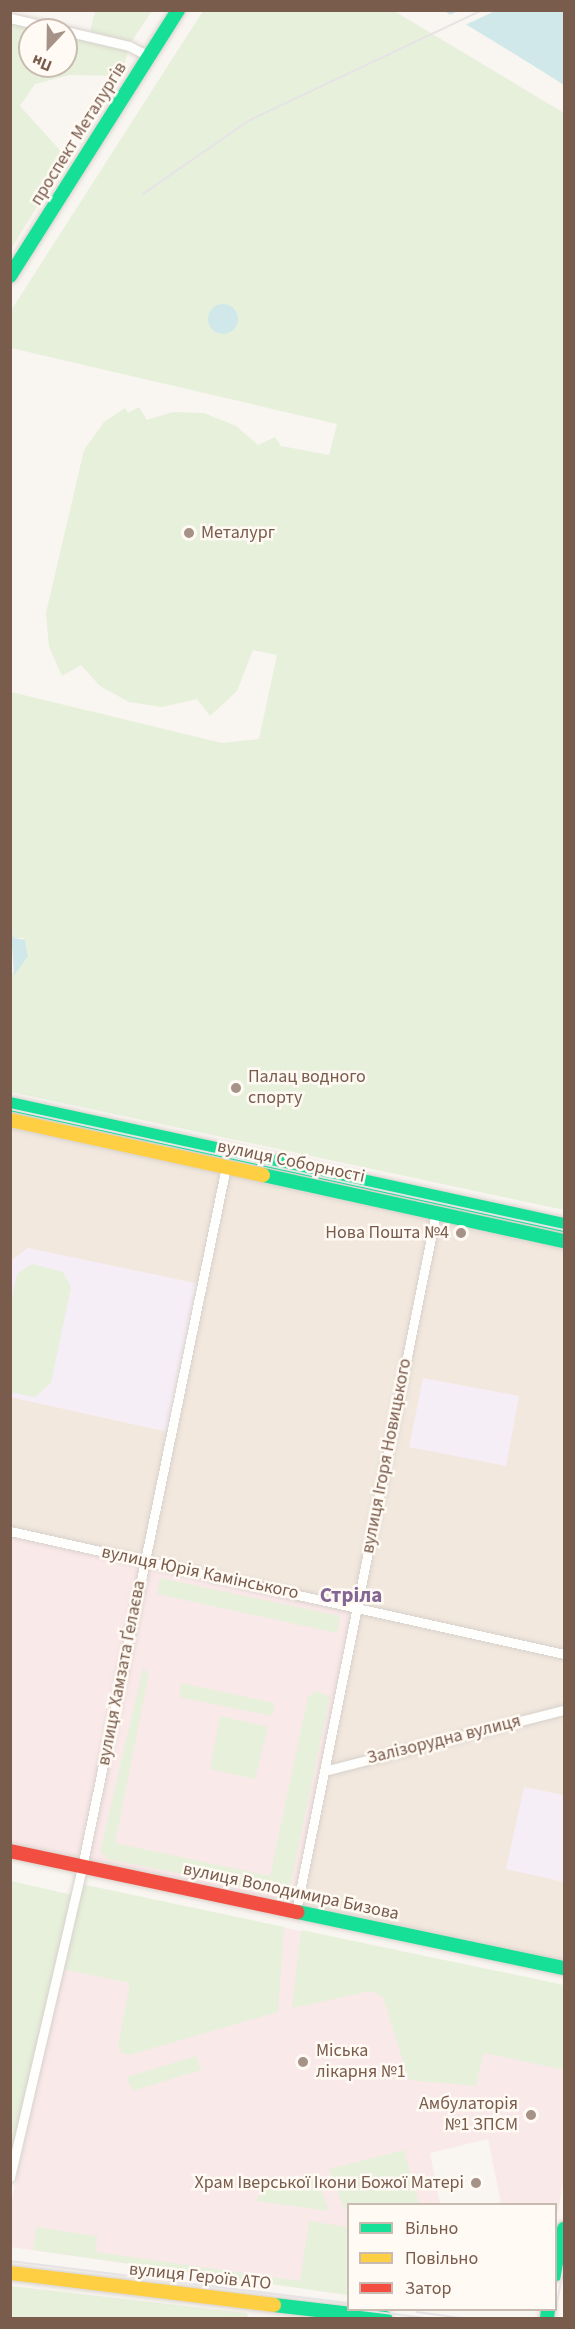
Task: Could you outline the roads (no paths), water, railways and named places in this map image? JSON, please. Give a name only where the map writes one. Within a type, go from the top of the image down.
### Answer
[{"type":"main road","name":"проспект Металургів","points":[[10,276],[178,10]]},
{"type":"main road","name":"вулиця Соборності","points":[[10,1104],[564,1225]]},
{"type":"main road","name":"вулиця Соборності","points":[[10,1120],[564,1241]]},
{"type":"main road","name":"вулиця Володимира Бизова","points":[[10,1851],[564,1968]]},
{"type":"main road","points":[[557,2264],[564,2229]]},
{"type":"main road","name":"вулиця Героїв АТО","points":[[10,2273],[385,2319]]},
{"type":"street","points":[[10,18],[129,46],[149,56]]},
{"type":"street","name":"вулиця Хамзата Ґелаєва","points":[[10,2177],[82,1867],[226,1167]]},
{"type":"street","name":"вулиця Ігоря Новицького","points":[[296,1911],[436,1212]]},
{"type":"street","name":"вулиця Юрія Камінського","points":[[10,1531],[564,1654]]},
{"type":"street","name":"Залізорудна вулиця","points":[[324,1771],[564,1710]]},
{"type":"water","points":[[444,11],[564,11],[564,85],[534,66]]},
{"type":"water","points":[[223,304],[234,308],[238,319],[234,330],[223,334],[212,330],[208,319],[212,308]]},
{"type":"water","points":[[11,930],[14,938],[25,940],[28,956],[14,976]]},
{"type":"tram line","points":[[143,194],[250,120],[483,10]]},
{"type":"tram line","points":[[10,1109],[564,1230]]},
{"type":"tram line","points":[[10,2261],[347,2303]]},
{"type":"tram line","points":[[557,2303],[564,2264]]},
{"type":"tram line","points":[[369,2311],[426,2318]]},
{"type":"tram line","points":[[417,2312],[461,2318]]},
{"type":"place","name":"Металург","points":[[189,533]]},
{"type":"place","name":"Палац водного спорту","points":[[236,1088]]},
{"type":"place","name":"Нова Пошта №4","points":[[461,1233]]},
{"type":"place","name":"Міська лікарня №1","points":[[303,2062]]},
{"type":"place","name":"Амбулаторія №1 ЗПСМ","points":[[531,2115]]},
{"type":"place","name":"Храм Іверської Ікони Божої Матері","points":[[476,2183]]},
{"type":"district","name":"Стріла","points":[[351,1595]]}]
